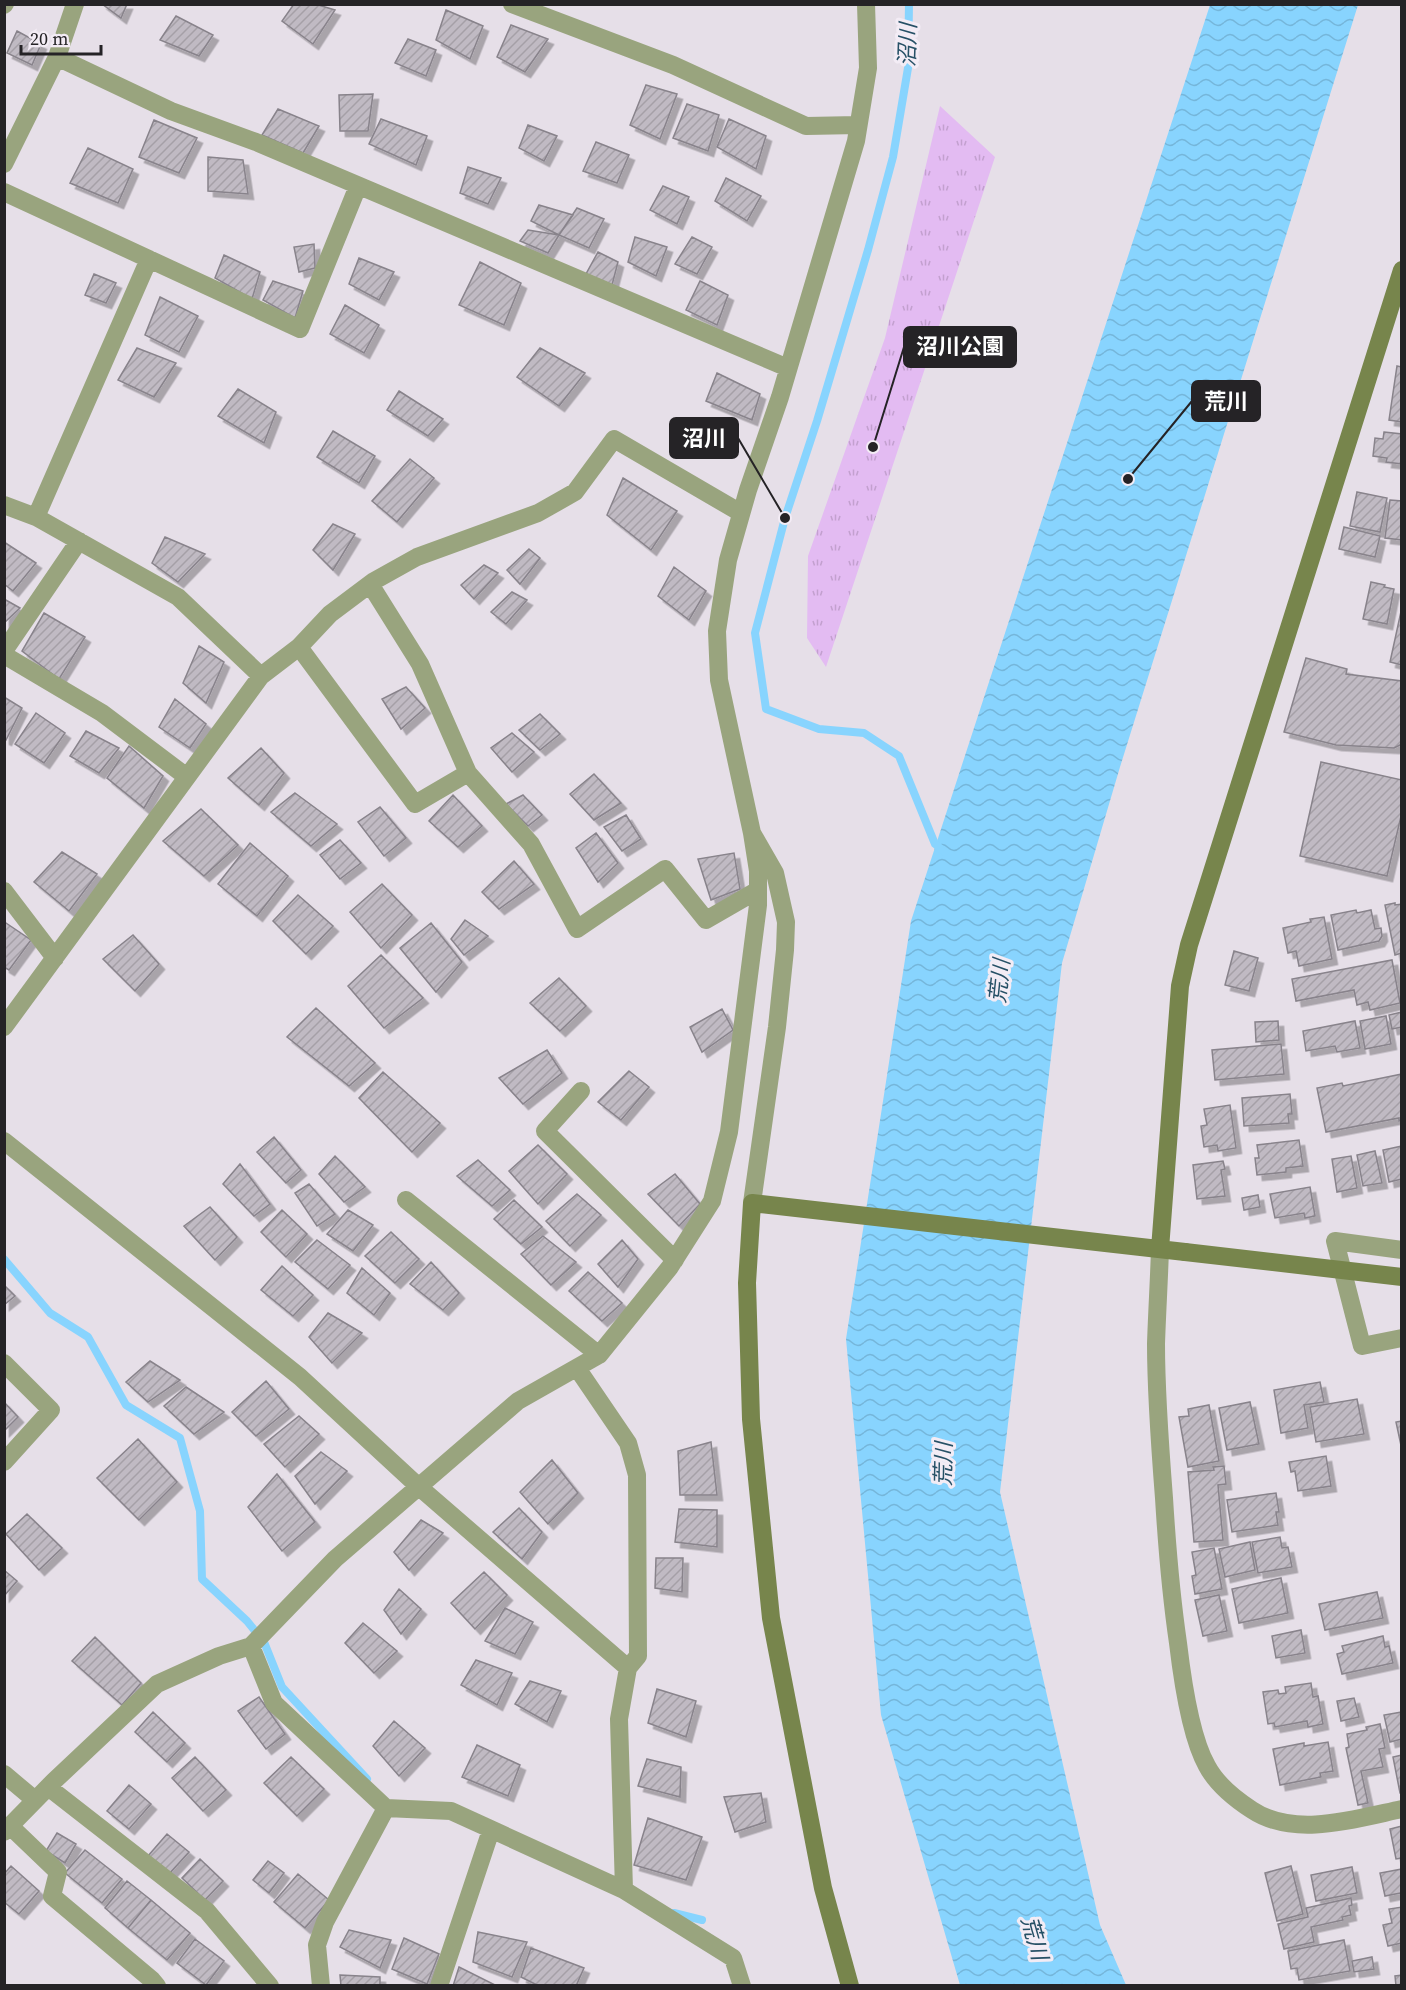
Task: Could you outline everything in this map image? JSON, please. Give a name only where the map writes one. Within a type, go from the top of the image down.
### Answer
[{"type":"street","points":[[4,164],[57,57],[75,4]]},
{"type":"street","points":[[512,4],[673,65],[806,126],[858,125]]},
{"type":"street","points":[[157,1986],[52,1896],[58,1872],[7,1829],[157,1684],[219,1656],[252,1645],[335,1559],[518,1401],[599,1355],[675,1260],[712,1201],[729,1132],[758,905],[758,870],[752,833],[719,680],[717,631],[728,560],[741,513],[788,368],[856,141],[868,68],[866,4]]},
{"type":"street","points":[[57,57],[171,111],[256,142],[788,368]]},
{"type":"street","points":[[4,192],[300,328],[358,186]]},
{"type":"street","points":[[36,517],[149,259]]},
{"type":"street","points":[[1401,270],[1189,945],[1180,986],[1160,1249],[1156,1344],[1158,1426],[1171,1593],[1184,1685],[1195,1734],[1206,1765],[1222,1785],[1252,1811],[1282,1823],[1315,1824],[1342,1821],[1401,1809]]},
{"type":"street","points":[[4,1028],[261,676],[299,648],[330,614],[369,584],[417,557],[538,513],[574,492],[614,439],[741,513]]},
{"type":"street","points":[[4,505],[36,517],[178,597],[261,676]]},
{"type":"street","points":[[4,651],[79,542]]},
{"type":"street","points":[[369,584],[420,664],[468,773],[531,844],[577,929],[665,869],[706,920],[758,890]]},
{"type":"street","points":[[299,648],[415,804],[468,773]]},
{"type":"street","points":[[4,656],[102,713],[187,777]]},
{"type":"street","points":[[752,833],[775,873],[786,922],[777,1027],[752,1203],[747,1283],[751,1419],[771,1618],[823,1888],[850,1986]]},
{"type":"street","points":[[4,891],[55,958]]},
{"type":"street","points":[[581,1091],[545,1131],[675,1260]]},
{"type":"street","points":[[4,1141],[300,1377],[418,1486],[628,1668]]},
{"type":"street","points":[[406,1200],[599,1355]]},
{"type":"street","points":[[752,1203],[1401,1277]]},
{"type":"street","points":[[1401,1250],[1335,1241],[1362,1346],[1401,1338]]},
{"type":"street","points":[[4,1363],[51,1410],[4,1462]]},
{"type":"street","points":[[577,1368],[628,1443],[637,1474],[638,1656],[628,1668],[619,1719],[624,1889]]},
{"type":"street","points":[[252,1645],[274,1703],[386,1808],[451,1811],[624,1889],[733,1958],[742,1986]]},
{"type":"street","points":[[4,1774],[35,1800]]},
{"type":"street","points":[[48,1787],[207,1911],[270,1986]]},
{"type":"street","points":[[321,1986],[317,1945],[325,1922],[386,1808]]},
{"type":"street","points":[[439,1986],[491,1830]]},
{"type":"green space","points":[[940,106],[995,157],[826,667],[807,638],[808,556],[885,338]]},
{"type":"water","points":[[1210,5],[1358,5],[1120,767],[1062,963],[1000,1492],[1100,1925],[1126,1985],[960,1985],[881,1715],[846,1339],[911,921]]},
{"type":"building","points":[[102,4],[127,4],[121,18]]},
{"type":"building","points":[[294,4],[315,4],[335,10],[313,44],[282,21]]},
{"type":"building","points":[[446,10],[483,26],[470,59],[436,40]]},
{"type":"building","points":[[176,16],[213,35],[199,56],[160,40]]},
{"type":"building","points":[[511,25],[548,39],[525,72],[497,57]]},
{"type":"building","points":[[17,31],[41,44],[32,65],[7,53]]},
{"type":"building","points":[[408,39],[436,50],[426,76],[395,63]]},
{"type":"building","points":[[646,85],[677,94],[660,139],[630,125]]},
{"type":"building","points":[[373,94],[368,131],[340,131],[339,95]]},
{"type":"building","points":[[687,104],[719,115],[708,151],[673,138]]},
{"type":"building","points":[[278,109],[319,126],[303,153],[262,135]]},
{"type":"building","points":[[381,119],[427,136],[416,165],[369,144]]},
{"type":"building","points":[[729,119],[766,136],[756,169],[717,147]]},
{"type":"building","points":[[154,120],[197,138],[179,173],[139,157]]},
{"type":"building","points":[[528,125],[557,136],[544,161],[519,148]]},
{"type":"building","points":[[596,142],[629,155],[617,183],[583,171]]},
{"type":"building","points":[[88,148],[133,169],[118,203],[70,183]]},
{"type":"building","points":[[208,157],[243,160],[248,194],[208,191]]},
{"type":"building","points":[[468,167],[501,178],[488,204],[460,193]]},
{"type":"building","points":[[726,178],[761,196],[747,221],[715,201]]},
{"type":"building","points":[[663,186],[689,197],[677,224],[650,210]]},
{"type":"building","points":[[539,205],[573,215],[559,235],[531,221]]},
{"type":"building","points":[[577,208],[604,219],[589,248],[559,235]]},
{"type":"building","points":[[528,230],[559,235],[548,253],[520,241]]},
{"type":"building","points":[[635,237],[667,247],[656,276],[628,262]]},
{"type":"building","points":[[692,237],[712,247],[697,274],[675,264]]},
{"type":"building","points":[[314,244],[315,268],[299,272],[294,247]]},
{"type":"building","points":[[598,252],[618,262],[612,285],[586,274]]},
{"type":"building","points":[[224,255],[260,272],[252,299],[215,278]]},
{"type":"building","points":[[359,258],[394,272],[379,300],[349,284]]},
{"type":"building","points":[[480,262],[521,283],[504,325],[459,305]]},
{"type":"building","points":[[94,274],[116,283],[106,303],[85,295]]},
{"type":"building","points":[[273,281],[303,291],[295,318],[263,300]]},
{"type":"building","points":[[700,281],[728,295],[717,325],[686,310]]},
{"type":"building","points":[[160,297],[198,316],[179,352],[145,335]]},
{"type":"building","points":[[345,305],[379,325],[364,353],[330,334]]},
{"type":"building","points":[[137,348],[176,363],[154,397],[118,380]]},
{"type":"building","points":[[540,348],[585,373],[559,406],[517,377]]},
{"type":"building","points":[[1397,366],[1402,367],[1402,422],[1389,420]]},
{"type":"building","points":[[717,373],[760,394],[752,420],[706,401]]},
{"type":"building","points":[[238,389],[276,412],[264,443],[218,416]]},
{"type":"building","points":[[399,391],[443,419],[428,436],[387,410]]},
{"type":"building","points":[[333,431],[375,456],[359,483],[317,457]]},
{"type":"building","points":[[1384,432],[1402,434],[1402,464],[1386,462],[1387,458],[1373,456],[1375,438],[1383,439]]},
{"type":"building","points":[[410,459],[434,478],[397,522],[372,501]]},
{"type":"building","points":[[623,478],[677,511],[651,550],[607,515]]},
{"type":"building","points":[[1357,492],[1387,498],[1380,532],[1350,526]]},
{"type":"building","points":[[1390,500],[1402,501],[1402,540],[1385,538]]},
{"type":"building","points":[[333,524],[355,534],[333,570],[313,550]]},
{"type":"building","points":[[1344,527],[1380,536],[1375,557],[1339,549]]},
{"type":"building","points":[[165,537],[205,554],[178,582],[152,563]]},
{"type":"building","points":[[4,542],[36,563],[13,591],[4,584]]},
{"type":"building","points":[[529,549],[540,558],[520,584],[507,570]]},
{"type":"building","points":[[484,565],[498,573],[474,599],[461,585]]},
{"type":"building","points":[[674,567],[706,591],[689,620],[658,596]]},
{"type":"building","points":[[1371,582],[1394,589],[1387,624],[1363,619]]},
{"type":"building","points":[[512,592],[527,600],[506,624],[491,612]]},
{"type":"building","points":[[4,599],[20,608],[4,623]]},
{"type":"building","points":[[1402,607],[1402,665],[1390,662]]},
{"type":"building","points":[[44,613],[85,637],[59,679],[22,651]]},
{"type":"building","points":[[199,646],[224,662],[206,703],[183,683]]},
{"type":"building","points":[[1306,658],[1347,669],[1346,674],[1402,681],[1402,744],[1394,748],[1336,745],[1284,732]]},
{"type":"building","points":[[406,687],[425,708],[401,729],[382,699]]},
{"type":"building","points":[[4,697],[22,708],[6,740],[4,739]]},
{"type":"building","points":[[175,699],[206,724],[190,748],[159,727]]},
{"type":"building","points":[[36,713],[65,733],[44,763],[15,744]]},
{"type":"building","points":[[540,714],[560,734],[540,750],[519,730]]},
{"type":"building","points":[[86,731],[119,748],[99,773],[70,756]]},
{"type":"building","points":[[512,733],[534,752],[512,772],[491,748]]},
{"type":"building","points":[[129,746],[163,776],[144,808],[107,778]]},
{"type":"building","points":[[261,748],[284,773],[259,805],[228,778]]},
{"type":"building","points":[[1321,762],[1402,780],[1402,812],[1387,876],[1300,856]]},
{"type":"building","points":[[594,774],[621,803],[594,820],[570,794]]},
{"type":"building","points":[[295,793],[337,824],[311,846],[271,812]]},
{"type":"building","points":[[453,795],[482,826],[458,847],[429,821]]},
{"type":"building","points":[[523,795],[542,815],[528,826],[506,804]]},
{"type":"building","points":[[380,807],[406,838],[384,856],[358,822]]},
{"type":"building","points":[[201,809],[238,845],[204,876],[163,841]]},
{"type":"building","points":[[626,815],[641,839],[622,851],[604,827]]},
{"type":"building","points":[[596,833],[618,863],[598,882],[576,848]]},
{"type":"building","points":[[340,840],[361,863],[340,879],[320,855]]},
{"type":"building","points":[[250,843],[288,876],[257,916],[218,884]]},
{"type":"building","points":[[62,852],[97,874],[69,911],[34,882]]},
{"type":"building","points":[[734,853],[740,889],[711,900],[698,859]]},
{"type":"building","points":[[514,861],[534,884],[499,909],[482,892]]},
{"type":"building","points":[[382,884],[412,915],[381,948],[350,912]]},
{"type":"building","points":[[298,895],[333,926],[306,954],[273,921]]},
{"type":"building","points":[[1395,903],[1395,905],[1402,904],[1402,953],[1395,955],[1385,905]]},
{"type":"building","points":[[1356,910],[1357,913],[1371,910],[1375,929],[1381,928],[1382,936],[1379,941],[1338,950],[1331,915]]},
{"type":"building","points":[[1324,917],[1332,959],[1299,966],[1296,951],[1288,953],[1283,928]]},
{"type":"building","points":[[465,920],[488,936],[464,955],[451,939]]},
{"type":"building","points":[[6,923],[31,940],[9,970],[4,967],[4,925]]},
{"type":"building","points":[[431,923],[462,962],[436,992],[400,948]]},
{"type":"building","points":[[133,935],[159,964],[135,991],[103,959]]},
{"type":"building","points":[[1234,951],[1258,958],[1249,991],[1225,985]]},
{"type":"building","points":[[381,955],[423,998],[384,1028],[348,986]]},
{"type":"building","points":[[1392,960],[1400,1003],[1370,1010],[1368,1002],[1357,1005],[1354,990],[1296,1001],[1292,979]]},
{"type":"building","points":[[559,978],[586,1006],[560,1031],[530,1003]]},
{"type":"building","points":[[316,1008],[375,1063],[349,1086],[287,1037]]},
{"type":"building","points":[[722,1009],[733,1030],[702,1052],[690,1027]]},
{"type":"building","points":[[1402,1012],[1402,1027],[1392,1029],[1389,1015]]},
{"type":"building","points":[[1386,1016],[1391,1044],[1365,1049],[1360,1021]]},
{"type":"building","points":[[1278,1021],[1279,1040],[1256,1042],[1255,1022]]},
{"type":"building","points":[[1355,1021],[1360,1048],[1337,1052],[1335,1046],[1306,1051],[1303,1031]]},
{"type":"building","points":[[1281,1044],[1284,1074],[1215,1080],[1212,1050]]},
{"type":"building","points":[[547,1050],[562,1073],[523,1104],[499,1078]]},
{"type":"building","points":[[629,1071],[649,1087],[621,1120],[598,1102]]},
{"type":"building","points":[[383,1072],[440,1123],[412,1152],[359,1098]]},
{"type":"building","points":[[1402,1074],[1402,1120],[1399,1121],[1399,1118],[1326,1132],[1317,1088],[1342,1083],[1343,1086]]},
{"type":"building","points":[[1290,1094],[1292,1114],[1288,1114],[1289,1123],[1244,1126],[1242,1098]]},
{"type":"building","points":[[1230,1105],[1236,1148],[1218,1151],[1217,1145],[1204,1147],[1201,1126],[1207,1125],[1204,1109]]},
{"type":"building","points":[[274,1137],[301,1170],[286,1183],[257,1152]]},
{"type":"building","points":[[1299,1140],[1303,1166],[1286,1168],[1286,1172],[1257,1175],[1255,1158],[1259,1158],[1257,1145]]},
{"type":"building","points":[[538,1145],[567,1174],[538,1204],[509,1171]]},
{"type":"building","points":[[1402,1146],[1402,1179],[1389,1182],[1383,1150]]},
{"type":"building","points":[[1375,1151],[1382,1183],[1363,1186],[1357,1155]]},
{"type":"building","points":[[335,1156],[365,1187],[344,1202],[319,1174]]},
{"type":"building","points":[[1351,1156],[1357,1188],[1337,1192],[1332,1159]]},
{"type":"building","points":[[478,1160],[510,1190],[492,1206],[457,1176]]},
{"type":"building","points":[[1223,1161],[1225,1169],[1221,1170],[1225,1196],[1197,1199],[1193,1165]]},
{"type":"building","points":[[240,1164],[270,1204],[254,1216],[223,1184]]},
{"type":"building","points":[[675,1174],[700,1204],[679,1226],[648,1194]]},
{"type":"building","points":[[309,1184],[335,1214],[317,1226],[295,1193]]},
{"type":"building","points":[[1310,1187],[1315,1216],[1305,1218],[1304,1213],[1275,1218],[1270,1194]]},
{"type":"building","points":[[577,1194],[601,1215],[570,1246],[546,1221]]},
{"type":"building","points":[[1258,1195],[1260,1207],[1244,1210],[1242,1198]]},
{"type":"building","points":[[514,1200],[542,1227],[521,1244],[494,1219]]},
{"type":"building","points":[[210,1207],[237,1237],[215,1260],[184,1226]]},
{"type":"building","points":[[282,1210],[307,1234],[286,1257],[261,1232]]},
{"type":"building","points":[[348,1210],[373,1225],[353,1251],[327,1234]]},
{"type":"building","points":[[391,1232],[419,1259],[395,1283],[365,1256]]},
{"type":"building","points":[[543,1236],[576,1262],[551,1285],[521,1254]]},
{"type":"building","points":[[317,1240],[350,1265],[328,1289],[295,1262]]},
{"type":"building","points":[[622,1240],[638,1259],[618,1287],[598,1264]]},
{"type":"building","points":[[431,1262],[459,1293],[443,1310],[410,1284]]},
{"type":"building","points":[[282,1266],[313,1295],[293,1316],[261,1290]]},
{"type":"building","points":[[362,1268],[390,1293],[374,1315],[347,1293]]},
{"type":"building","points":[[588,1272],[622,1303],[602,1321],[569,1291]]},
{"type":"building","points":[[4,1285],[15,1296],[4,1305]]},
{"type":"building","points":[[328,1313],[362,1333],[332,1363],[309,1337]]},
{"type":"building","points":[[150,1361],[180,1380],[148,1402],[126,1382]]},
{"type":"building","points":[[266,1381],[289,1409],[256,1436],[232,1412]]},
{"type":"building","points":[[1320,1382],[1324,1402],[1304,1405],[1308,1428],[1281,1433],[1274,1390]]},
{"type":"building","points":[[186,1387],[224,1412],[194,1434],[164,1406]]},
{"type":"building","points":[[1357,1399],[1364,1434],[1316,1442],[1310,1407]]},
{"type":"building","points":[[4,1402],[18,1417],[4,1431]]},
{"type":"building","points":[[1250,1402],[1259,1444],[1227,1450],[1219,1408]]},
{"type":"building","points":[[1209,1405],[1219,1461],[1188,1467],[1179,1417],[1189,1416],[1188,1409]]},
{"type":"building","points":[[299,1416],[319,1434],[285,1467],[264,1444]]},
{"type":"building","points":[[1402,1421],[1402,1450],[1396,1422]]},
{"type":"building","points":[[138,1439],[177,1482],[139,1520],[97,1478]]},
{"type":"building","points":[[711,1442],[717,1495],[680,1495],[678,1451]]},
{"type":"building","points":[[321,1452],[347,1471],[315,1504],[295,1476]]},
{"type":"building","points":[[1326,1456],[1331,1486],[1298,1491],[1295,1471],[1291,1472],[1289,1462]]},
{"type":"building","points":[[552,1460],[578,1493],[548,1524],[520,1492]]},
{"type":"building","points":[[1224,1466],[1226,1484],[1218,1485],[1223,1540],[1194,1542],[1188,1472],[1214,1470],[1213,1467]]},
{"type":"building","points":[[277,1474],[315,1522],[282,1551],[248,1507]]},
{"type":"building","points":[[1276,1493],[1279,1512],[1276,1512],[1278,1525],[1232,1532],[1227,1500]]},
{"type":"building","points":[[519,1508],[542,1532],[522,1559],[493,1532]]},
{"type":"building","points":[[679,1509],[717,1510],[717,1547],[675,1542]]},
{"type":"building","points":[[27,1514],[62,1548],[39,1570],[6,1534]]},
{"type":"building","points":[[421,1520],[443,1533],[409,1570],[394,1552]]},
{"type":"building","points":[[1280,1537],[1282,1548],[1288,1547],[1292,1567],[1258,1573],[1252,1542]]},
{"type":"building","points":[[1250,1542],[1255,1570],[1225,1577],[1219,1549]]},
{"type":"building","points":[[1214,1548],[1222,1589],[1195,1594],[1192,1576],[1196,1575],[1192,1552]]},
{"type":"building","points":[[656,1558],[683,1558],[682,1592],[655,1588]]},
{"type":"building","points":[[4,1570],[17,1581],[4,1596]]},
{"type":"building","points":[[484,1572],[507,1595],[475,1629],[451,1603]]},
{"type":"building","points":[[1281,1578],[1288,1613],[1239,1623],[1232,1589]]},
{"type":"building","points":[[399,1589],[421,1609],[401,1634],[384,1610]]},
{"type":"building","points":[[1377,1592],[1383,1618],[1325,1630],[1319,1604]]},
{"type":"building","points":[[1219,1595],[1227,1631],[1203,1636],[1195,1600]]},
{"type":"building","points":[[505,1608],[533,1622],[515,1654],[485,1641]]},
{"type":"building","points":[[363,1623],[397,1651],[374,1673],[345,1643]]},
{"type":"building","points":[[1301,1630],[1305,1653],[1276,1658],[1272,1636]]},
{"type":"building","points":[[1383,1636],[1385,1647],[1389,1646],[1393,1663],[1342,1674],[1337,1654],[1344,1652],[1342,1646]]},
{"type":"building","points":[[95,1637],[141,1683],[122,1705],[72,1661]]},
{"type":"building","points":[[476,1660],[512,1673],[497,1705],[461,1685]]},
{"type":"building","points":[[530,1681],[561,1691],[547,1722],[515,1704]]},
{"type":"building","points":[[1311,1683],[1313,1697],[1318,1696],[1323,1724],[1308,1727],[1307,1721],[1275,1727],[1274,1723],[1268,1724],[1263,1692],[1278,1690],[1279,1694],[1286,1693],[1285,1687]]},
{"type":"building","points":[[657,1689],[696,1701],[686,1737],[648,1723]]},
{"type":"building","points":[[259,1697],[285,1734],[266,1749],[238,1711]]},
{"type":"building","points":[[1354,1698],[1359,1717],[1341,1721],[1337,1701]]},
{"type":"building","points":[[153,1712],[185,1743],[167,1762],[135,1732]]},
{"type":"building","points":[[1402,1712],[1402,1739],[1390,1742],[1384,1715]]},
{"type":"building","points":[[394,1721],[425,1748],[399,1776],[373,1746]]},
{"type":"building","points":[[1380,1724],[1385,1748],[1379,1749],[1383,1767],[1361,1771],[1368,1803],[1358,1805],[1346,1748],[1349,1747],[1347,1734],[1367,1730],[1366,1727]]},
{"type":"building","points":[[1328,1742],[1333,1771],[1320,1773],[1321,1777],[1280,1785],[1273,1749],[1304,1743],[1304,1746]]},
{"type":"building","points":[[477,1745],[520,1765],[508,1796],[462,1777]]},
{"type":"building","points":[[1402,1755],[1402,1793],[1400,1793],[1393,1757]]},
{"type":"building","points":[[195,1757],[226,1790],[203,1811],[172,1778]]},
{"type":"building","points":[[291,1757],[324,1789],[297,1816],[264,1783]]},
{"type":"building","points":[[647,1759],[681,1767],[680,1797],[638,1786]]},
{"type":"building","points":[[129,1785],[151,1804],[129,1829],[107,1811]]},
{"type":"building","points":[[761,1793],[766,1822],[735,1832],[724,1797]]},
{"type":"building","points":[[648,1818],[702,1837],[686,1880],[634,1865]]},
{"type":"building","points":[[1402,1826],[1402,1858],[1396,1859],[1390,1829]]},
{"type":"building","points":[[57,1833],[76,1844],[65,1863],[46,1851]]},
{"type":"building","points":[[167,1834],[189,1852],[169,1874],[148,1856]]},
{"type":"building","points":[[85,1850],[122,1879],[102,1903],[65,1873]]},
{"type":"building","points":[[200,1859],[223,1881],[205,1900],[182,1878]]},
{"type":"building","points":[[268,1861],[284,1873],[269,1893],[253,1880]]},
{"type":"building","points":[[11,1866],[39,1891],[19,1914],[4,1902],[4,1874]]},
{"type":"building","points":[[1291,1866],[1303,1914],[1277,1921],[1265,1873]]},
{"type":"building","points":[[1352,1867],[1357,1893],[1316,1901],[1311,1875]]},
{"type":"building","points":[[1402,1869],[1402,1896],[1400,1893],[1385,1896],[1380,1873]]},
{"type":"building","points":[[298,1874],[329,1900],[305,1928],[274,1902]]},
{"type":"building","points":[[127,1881],[151,1900],[128,1928],[105,1908]]},
{"type":"building","points":[[1351,1898],[1352,1905],[1349,1906],[1351,1915],[1342,1917],[1343,1920],[1311,1927],[1314,1942],[1284,1949],[1278,1924],[1308,1917],[1306,1908]]},
{"type":"building","points":[[151,1900],[190,1933],[167,1960],[128,1928]]},
{"type":"building","points":[[1402,1907],[1402,1943],[1388,1946],[1383,1925],[1392,1923],[1389,1909]]},
{"type":"building","points":[[349,1930],[391,1940],[380,1968],[340,1947]]},
{"type":"building","points":[[478,1932],[527,1942],[512,1977],[473,1962]]},
{"type":"building","points":[[404,1938],[439,1954],[427,1984],[392,1969]]},
{"type":"building","points":[[195,1939],[224,1961],[206,1985],[177,1963]]},
{"type":"building","points":[[1344,1940],[1350,1971],[1299,1980],[1297,1968],[1291,1969],[1288,1951]]},
{"type":"building","points":[[531,1948],[584,1968],[576,1986],[539,1986],[521,1977]]},
{"type":"building","points":[[1372,1957],[1374,1969],[1354,1972],[1352,1961]]},
{"type":"building","points":[[459,1967],[495,1985],[495,1986],[453,1986]]},
{"type":"building","points":[[340,1975],[380,1977],[380,1986],[341,1986]]},
{"type":"building","points":[[1402,1975],[1402,1986],[1396,1986],[1395,1976]]},
{"type":"waterway","name":"沼川","points":[[909,4],[908,68],[893,157],[817,421],[785,518],[755,633],[766,709],[819,729],[864,733],[899,756],[935,844],[945,852]]},
{"type":"waterway","points":[[4,1259],[50,1313],[88,1337],[126,1405],[180,1438],[200,1511],[202,1579],[247,1621],[264,1642],[282,1687],[367,1779]]},
{"type":"waterway","points":[[674,1913],[702,1920]]},
{"type":"place","name":"沼川公園","points":[[873,447]]},
{"type":"place","name":"荒川","points":[[1128,479]]},
{"type":"place","name":"沼川","points":[[785,518]]}]
